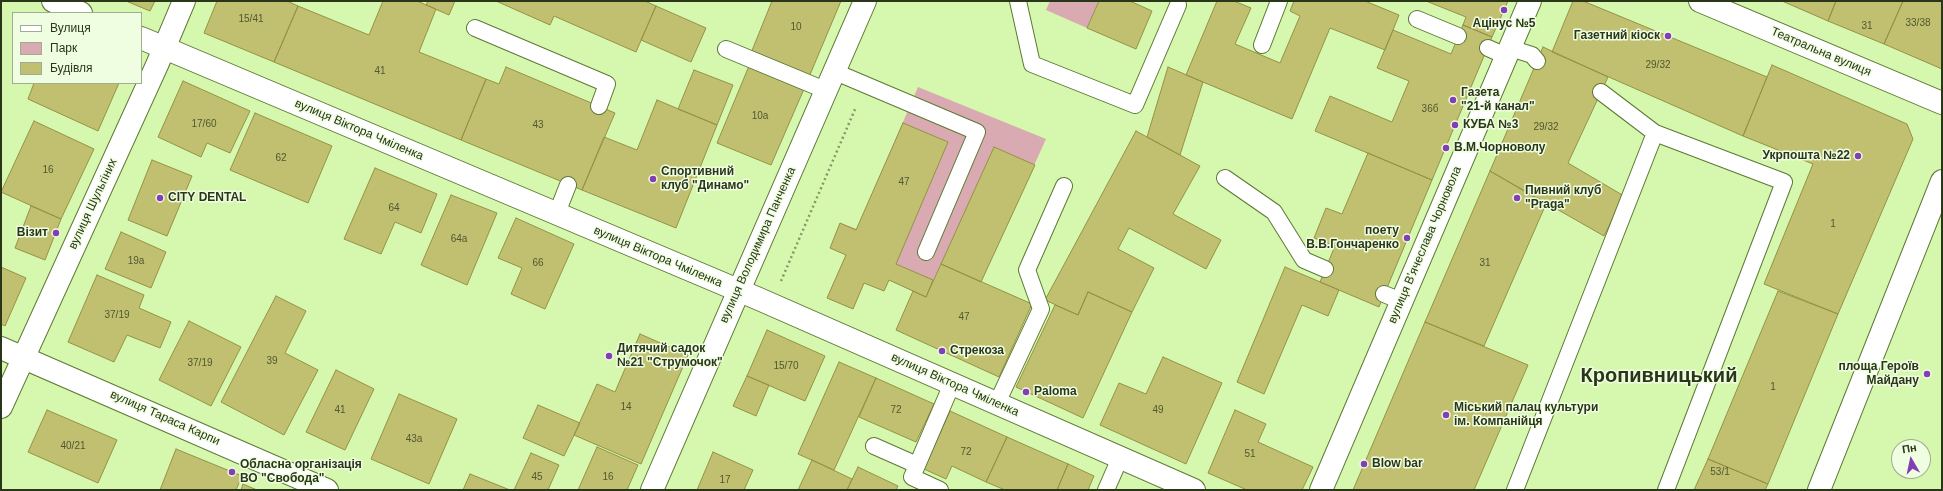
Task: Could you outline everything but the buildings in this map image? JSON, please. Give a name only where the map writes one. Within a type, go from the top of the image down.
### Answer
[{"type":"street","points":[[53,1],[79,12]]},
{"type":"street","name":"вулиця Шульгіних","points":[[1,407],[11,352],[164,48],[184,1]]},
{"type":"street","name":"вулиця Володимира Панченка","points":[[652,490],[833,70],[865,1]]},
{"type":"street","name":"вулиця Вʼячеслава Чорновола","points":[[1321,490],[1392,297],[1501,51],[1530,1]]},
{"type":"street","name":"Театральна вулиця","points":[[1700,1],[1942,103]]},
{"type":"street","name":"вулиця Віктора Чміленка","points":[[142,38],[759,299],[1194,490]]},
{"type":"street","points":[[1819,490],[1942,181]]},
{"type":"street","name":"вулиця Тараса Карпи","points":[[11,352],[328,490]]},
{"type":"lane","points":[[1018,1],[1032,64],[1135,105],[1178,5]]},
{"type":"lane","points":[[1262,45],[1279,1]]},
{"type":"lane","points":[[1417,19],[1458,36]]},
{"type":"lane","points":[[475,28],[607,84],[599,106]]},
{"type":"lane","points":[[726,49],[825,90]]},
{"type":"lane","points":[[1501,51],[1532,55],[1537,61]]},
{"type":"lane","points":[[833,70],[977,132],[926,252]]},
{"type":"lane","points":[[1601,92],[1655,133],[1784,182],[1666,490]]},
{"type":"lane","points":[[1515,490],[1655,133]]},
{"type":"lane","points":[[1225,178],[1274,212],[1304,260],[1325,269]]},
{"type":"lane","points":[[557,213],[568,185]]},
{"type":"lane","points":[[997,404],[1041,309],[1026,270],[1064,186]]},
{"type":"lane","points":[[940,490],[912,477],[952,384]]},
{"type":"lane","points":[[874,446],[917,465]]},
{"type":"lane","points":[[1106,490],[1120,458]]},
{"type":"path","points":[[759,299],[778,289],[856,106],[858,82]]},
{"type":"green space","points":[[1050,1],[1099,1],[1087,28],[1046,10]]},
{"type":"green space","points":[[918,87],[1046,139],[981,282],[941,264],[926,297],[889,280],[884,291],[864,283],[853,309],[827,298],[846,255],[830,248],[840,223],[857,229]]},
{"type":"place","name":"Ацінус №5","points":[[1504,10]]},
{"type":"place","name":"Газетний кіоск","points":[[1668,36]]},
{"type":"place","name":"Газета \"21-й канал\"","points":[[1453,100]]},
{"type":"place","name":"КУБА №3","points":[[1455,125]]},
{"type":"place","name":"В.М.Чорноволу","points":[[1446,148]]},
{"type":"place","name":"Укрпошта №22","points":[[1858,156]]},
{"type":"place","name":"Спортивний клуб \"Динамо\"","points":[[653,179]]},
{"type":"place","name":"CITY DENTAL","points":[[160,198]]},
{"type":"place","name":"Пивний клуб \"Praga\"","points":[[1517,198]]},
{"type":"place","name":"Візит","points":[[56,233]]},
{"type":"place","name":"поету В.В.Гончаренко","points":[[1407,238]]},
{"type":"place","name":"Стрекоза","points":[[942,351]]},
{"type":"place","name":"Дитячий садок №21 \"Струмочок\"","points":[[609,356]]},
{"type":"place","name":"площа Героїв Майдану","points":[[1927,374]]},
{"type":"place","name":"Paloma","points":[[1026,392]]},
{"type":"place","name":"Міський палац культури ім. Компанійця","points":[[1446,415]]},
{"type":"place","name":"Blow bar","points":[[1364,464]]},
{"type":"place","name":"Обласна організація ВО \"Свобода\"","points":[[232,472]]},
{"type":"district","name":"Кропивницький","points":[[1659,376]]}]
